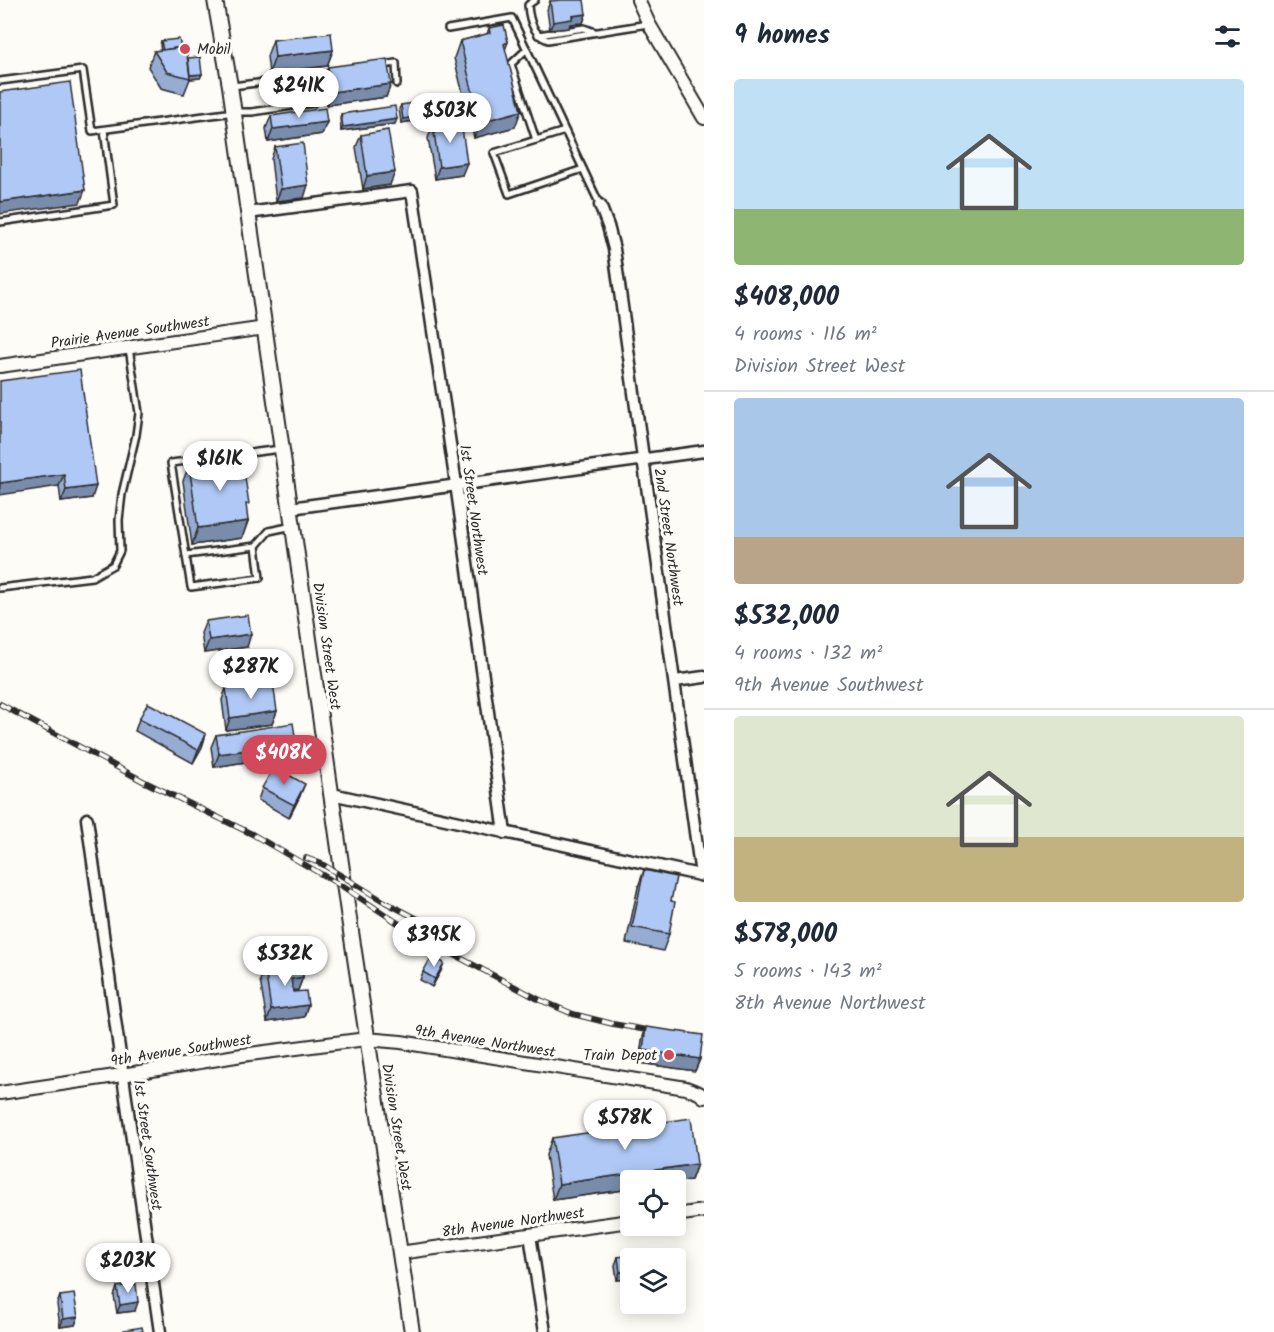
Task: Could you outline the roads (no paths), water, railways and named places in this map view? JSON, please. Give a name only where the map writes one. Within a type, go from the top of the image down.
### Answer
[{"type":"main road","name":"Division Street West","points":[[215,0],[234,112],[366,1039],[412,1332]]},
{"type":"street","points":[[638,0],[649,24],[704,118]]},
{"type":"street","name":"1st Street Northwest","points":[[248,213],[412,191],[505,833]]},
{"type":"street","name":"2nd Street Northwest","points":[[600,205],[614,249],[702,876]]},
{"type":"street","name":"Prairie Avenue Southwest","points":[[0,366],[265,328]]},
{"type":"street","points":[[291,508],[704,451]]},
{"type":"street","points":[[675,681],[704,676]]},
{"type":"street","points":[[332,794],[702,876]]},
{"type":"street","name":"1st Street Southwest","points":[[87,819],[160,1332]]},
{"type":"street","name":"9th Avenue Southwest","points":[[0,1094],[242,1055],[366,1039]]},
{"type":"street","name":"9th Avenue Northwest","points":[[366,1039],[401,1042],[686,1088],[704,1097]]},
{"type":"street","points":[[686,1213],[704,1211]]},
{"type":"street","name":"8th Avenue Northwest","points":[[399,1253],[620,1222]]},
{"type":"street","points":[[530,1235],[545,1332]]},
{"type":"lane","points":[[535,0],[528,5],[529,16],[535,32],[540,38],[548,40],[649,24]]},
{"type":"lane","points":[[448,29],[512,18],[600,205]]},
{"type":"lane","points":[[527,49],[511,64],[536,140]]},
{"type":"lane","points":[[373,66],[396,63],[398,84]]},
{"type":"lane","points":[[0,81],[83,70],[92,131],[313,104],[317,87],[316,76]]},
{"type":"lane","points":[[230,86],[316,76],[339,71]]},
{"type":"lane","points":[[0,222],[114,205],[104,130]]},
{"type":"lane","points":[[565,130],[494,153],[509,194],[583,169]]},
{"type":"lane","points":[[0,588],[92,577],[113,565],[120,551],[119,520],[122,494],[138,413],[129,348]]},
{"type":"lane","points":[[256,546],[260,578],[191,587],[171,463],[282,449]]},
{"type":"lane","points":[[186,555],[256,546],[269,531],[293,526]]},
{"type":"railway","points":[[0,704],[143,781],[252,834],[345,888],[413,933],[538,999],[573,1014],[663,1033]]},
{"type":"railway","points":[[306,858],[322,864],[385,902],[435,928]]},
{"type":"place","name":"Mobil","points":[[185,49]]},
{"type":"place","name":"Train Depot","points":[[669,1055]]}]
